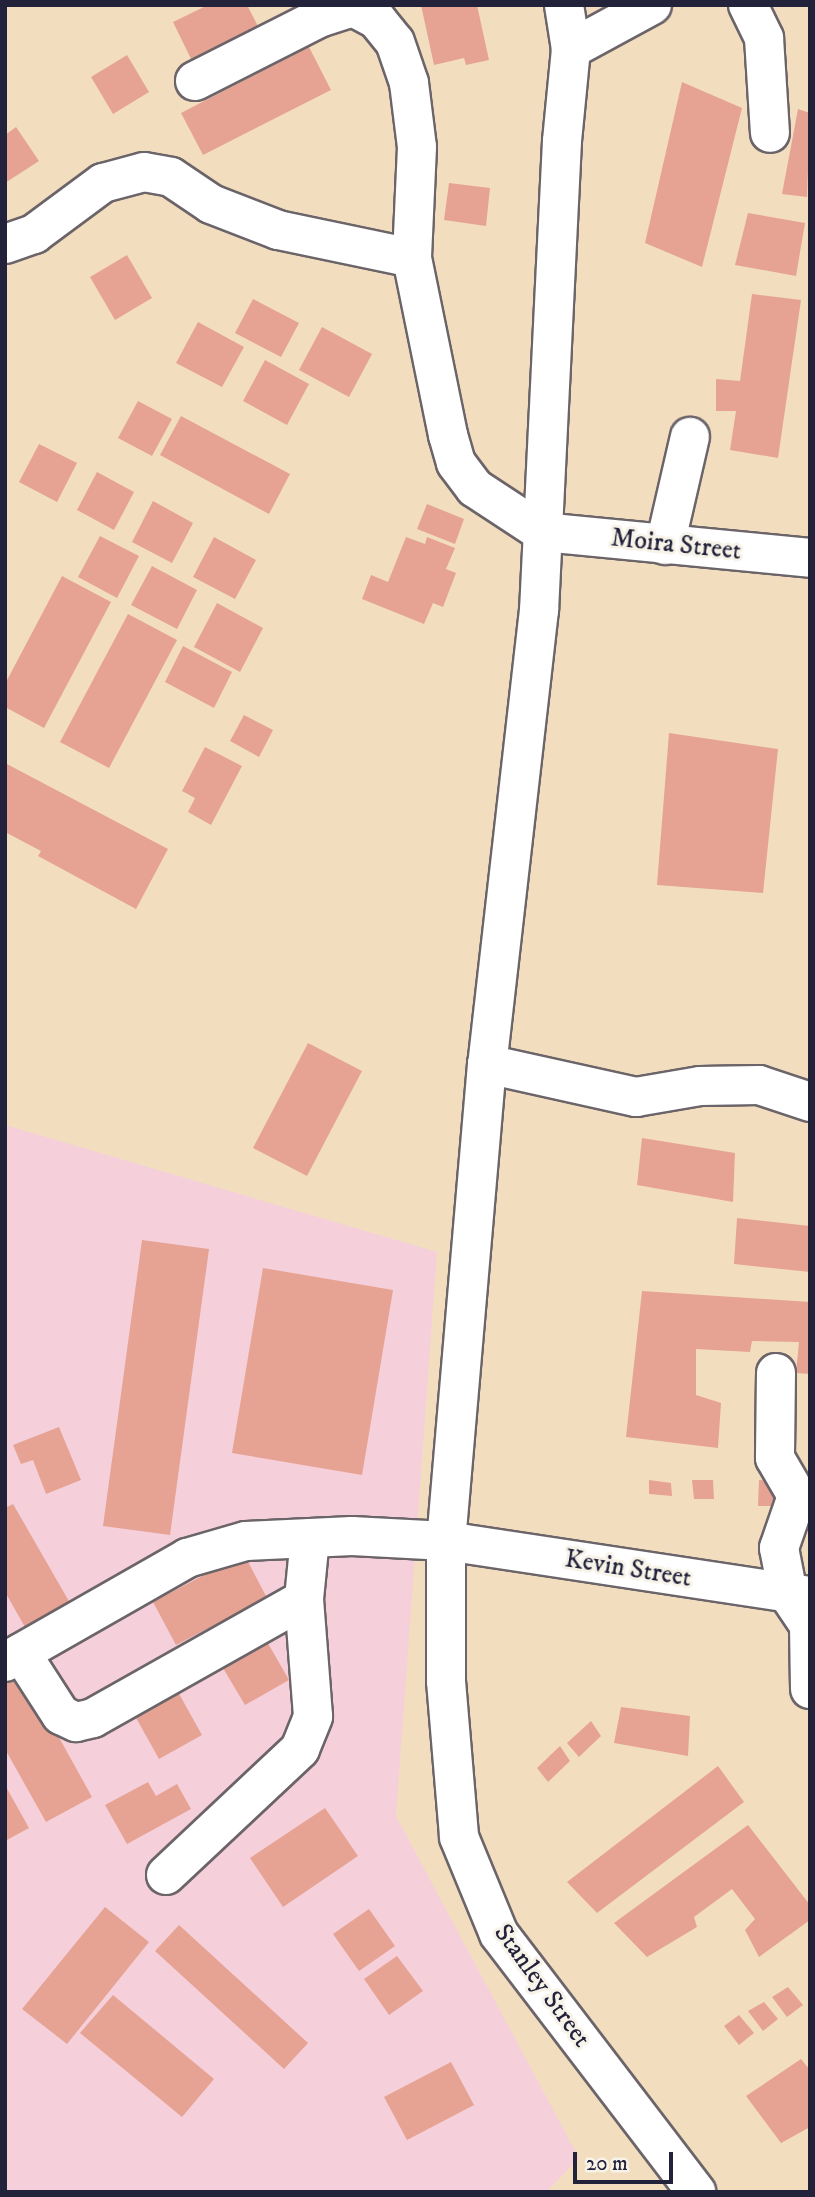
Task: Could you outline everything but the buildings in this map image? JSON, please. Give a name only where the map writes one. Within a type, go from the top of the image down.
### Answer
[{"type":"street","name":"Stanley Street","points":[[564,5],[571,49],[562,141],[539,610],[487,1064],[446,1541],[446,1681],[459,1837],[499,1934],[696,2192]]},
{"type":"street","points":[[571,49],[652,5]]},
{"type":"street","points":[[748,5],[764,38],[770,133]]},
{"type":"street","points":[[195,81],[319,18],[354,7],[377,20],[395,42],[410,83],[417,147],[412,258],[456,463],[475,488],[542,531]]},
{"type":"street","points":[[5,244],[34,234],[103,183],[144,172],[172,177],[211,204],[278,230],[412,258]]},
{"type":"street","points":[[665,545],[690,437]]},
{"type":"street","name":"Moira Street","points":[[542,531],[810,558]]},
{"type":"street","points":[[487,1064],[636,1097],[700,1086],[759,1085],[810,1102]]},
{"type":"street","points":[[776,1373],[775,1458],[797,1496],[779,1548],[809,1625],[810,1689]]},
{"type":"street","points":[[166,1875],[300,1749],[313,1716],[304,1599],[310,1538]]},
{"type":"street","name":"Kevin Street","points":[[13,1657],[187,1558],[246,1542],[310,1538],[446,1541],[799,1595]]},
{"type":"street","points":[[13,1657],[61,1715],[76,1722],[93,1718],[304,1599]]},
{"type":"shaded area","points":[[5,1125],[437,1252],[396,1816],[579,2158],[546,2192],[5,2192]]}]
